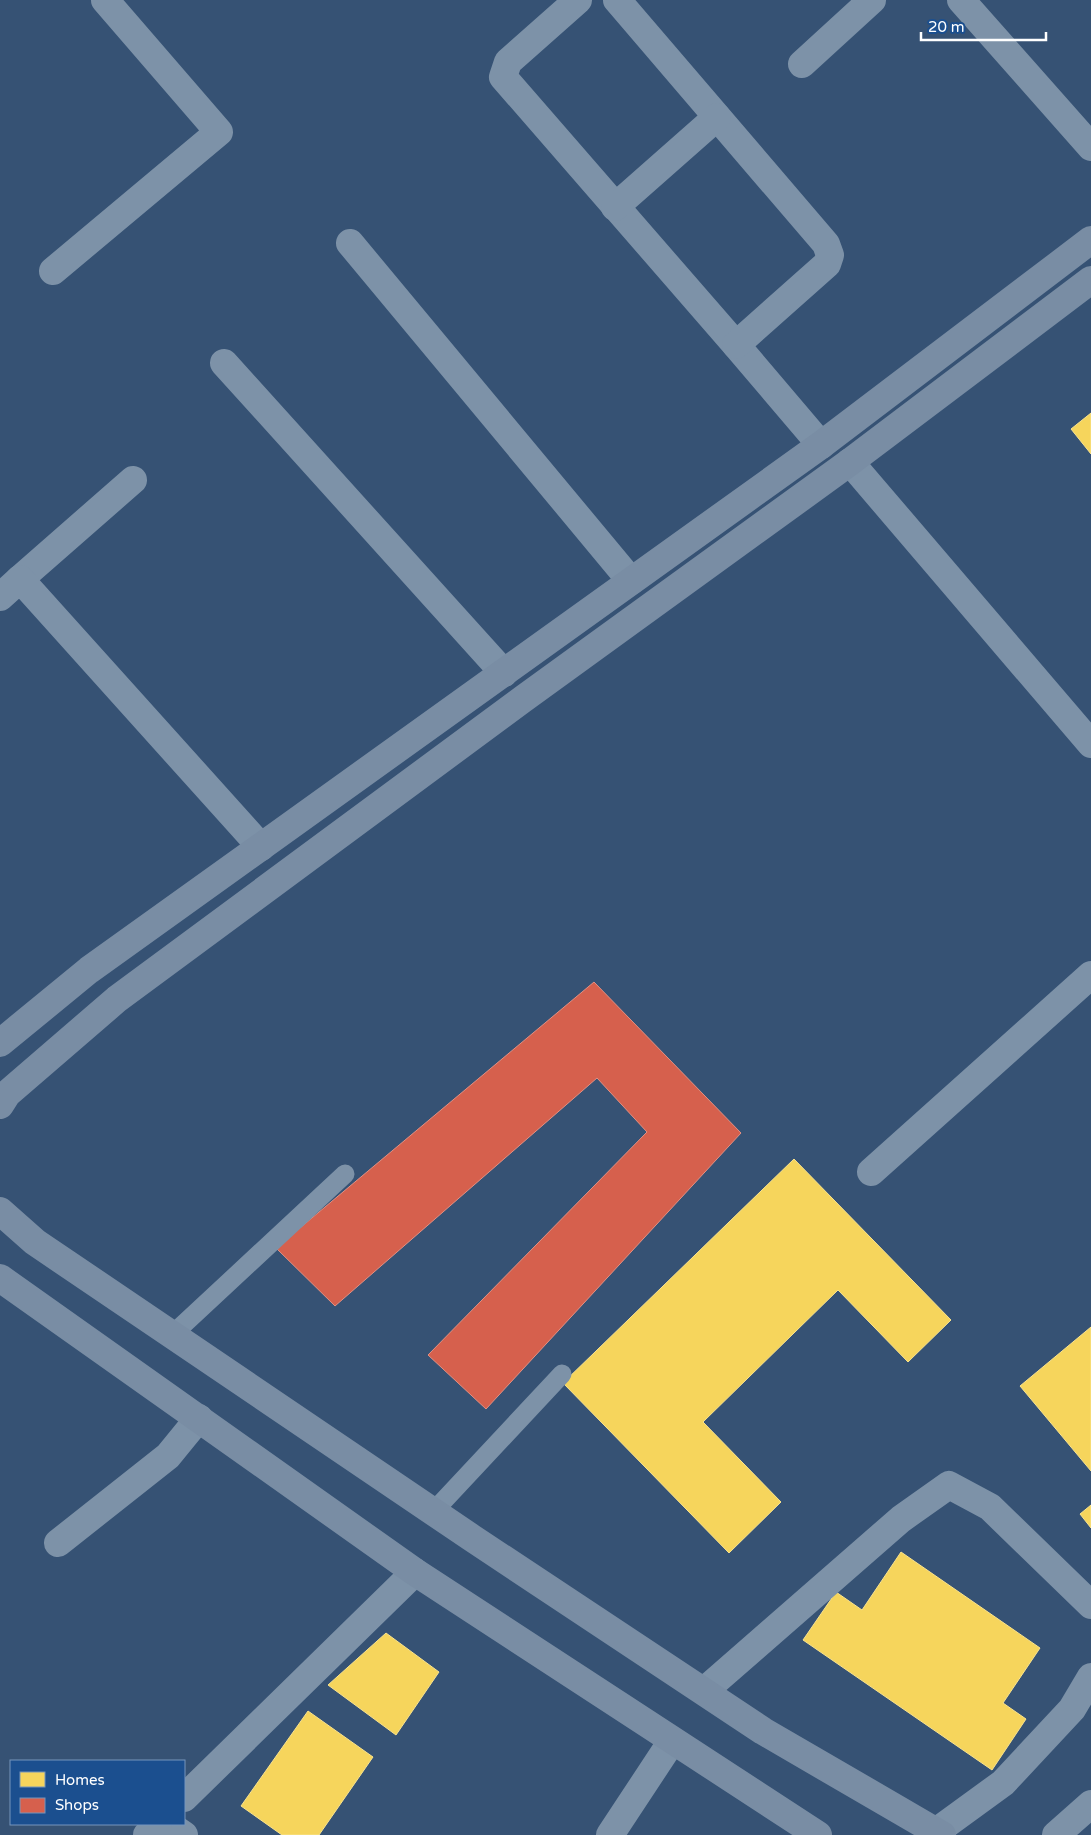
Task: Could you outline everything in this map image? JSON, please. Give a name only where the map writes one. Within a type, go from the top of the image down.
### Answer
[{"type":"main road","points":[[0,1043],[89,970],[821,446],[1091,240]]},
{"type":"main road","points":[[0,1105],[7,1094],[116,999],[523,698],[850,462],[1091,280]]},
{"type":"main road","points":[[0,1211],[35,1242],[433,1512],[764,1731],[940,1833]]},
{"type":"main road","points":[[0,1278],[415,1572],[817,1835]]},
{"type":"street","points":[[53,271],[219,132],[105,0]]},
{"type":"street","points":[[578,0],[508,62],[503,77],[736,345],[821,446]]},
{"type":"street","points":[[617,0],[826,244],[830,256],[827,264],[736,345]]},
{"type":"street","points":[[802,64],[872,0]]},
{"type":"street","points":[[961,0],[1091,146]]},
{"type":"street","points":[[615,207],[717,117]]},
{"type":"street","points":[[350,243],[631,581]]},
{"type":"street","points":[[224,363],[504,673]]},
{"type":"street","points":[[850,462],[1091,744]]},
{"type":"street","points":[[0,597],[133,480]]},
{"type":"street","points":[[20,579],[261,847]]},
{"type":"street","points":[[871,1172],[1091,975]]},
{"type":"street","points":[[58,1543],[168,1456],[199,1418]]},
{"type":"street","points":[[704,1691],[901,1519],[949,1485],[990,1507],[1091,1605]]},
{"type":"street","points":[[185,1797],[415,1572]]},
{"type":"street","points":[[940,1833],[1003,1783],[1072,1709],[1091,1677]]},
{"type":"street","points":[[610,1835],[672,1741]]},
{"type":"street","points":[[1056,1835],[1091,1804]]},
{"type":"street","points":[[147,1835],[157,1825]]},
{"type":"street","points":[[169,1825],[184,1835]]},
{"type":"lane","points":[[172,1335],[345,1174]]},
{"type":"lane","points":[[433,1512],[562,1374]]},
{"type":"building: Homes","points":[[1091,413],[1091,454],[1071,429]]},
{"type":"building: Homes","points":[[794,1159],[951,1320],[908,1362],[838,1290],[703,1422],[781,1502],[729,1553],[563,1383]]},
{"type":"building: Homes","points":[[1091,1327],[1091,1471],[1020,1386]]},
{"type":"building: Homes","points":[[1091,1505],[1091,1528],[1080,1514]]},
{"type":"building: Homes","points":[[901,1552],[1040,1648],[1003,1703],[1026,1719],[992,1770],[803,1640],[836,1592],[862,1610]]},
{"type":"building: Homes","points":[[386,1633],[439,1672],[396,1735],[328,1685]]},
{"type":"building: Homes","points":[[308,1711],[373,1757],[319,1835],[282,1835],[241,1806]]},
{"type":"building: Shops","points":[[594,982],[741,1133],[486,1409],[428,1355],[647,1132],[597,1078],[335,1306],[276,1248]]}]
